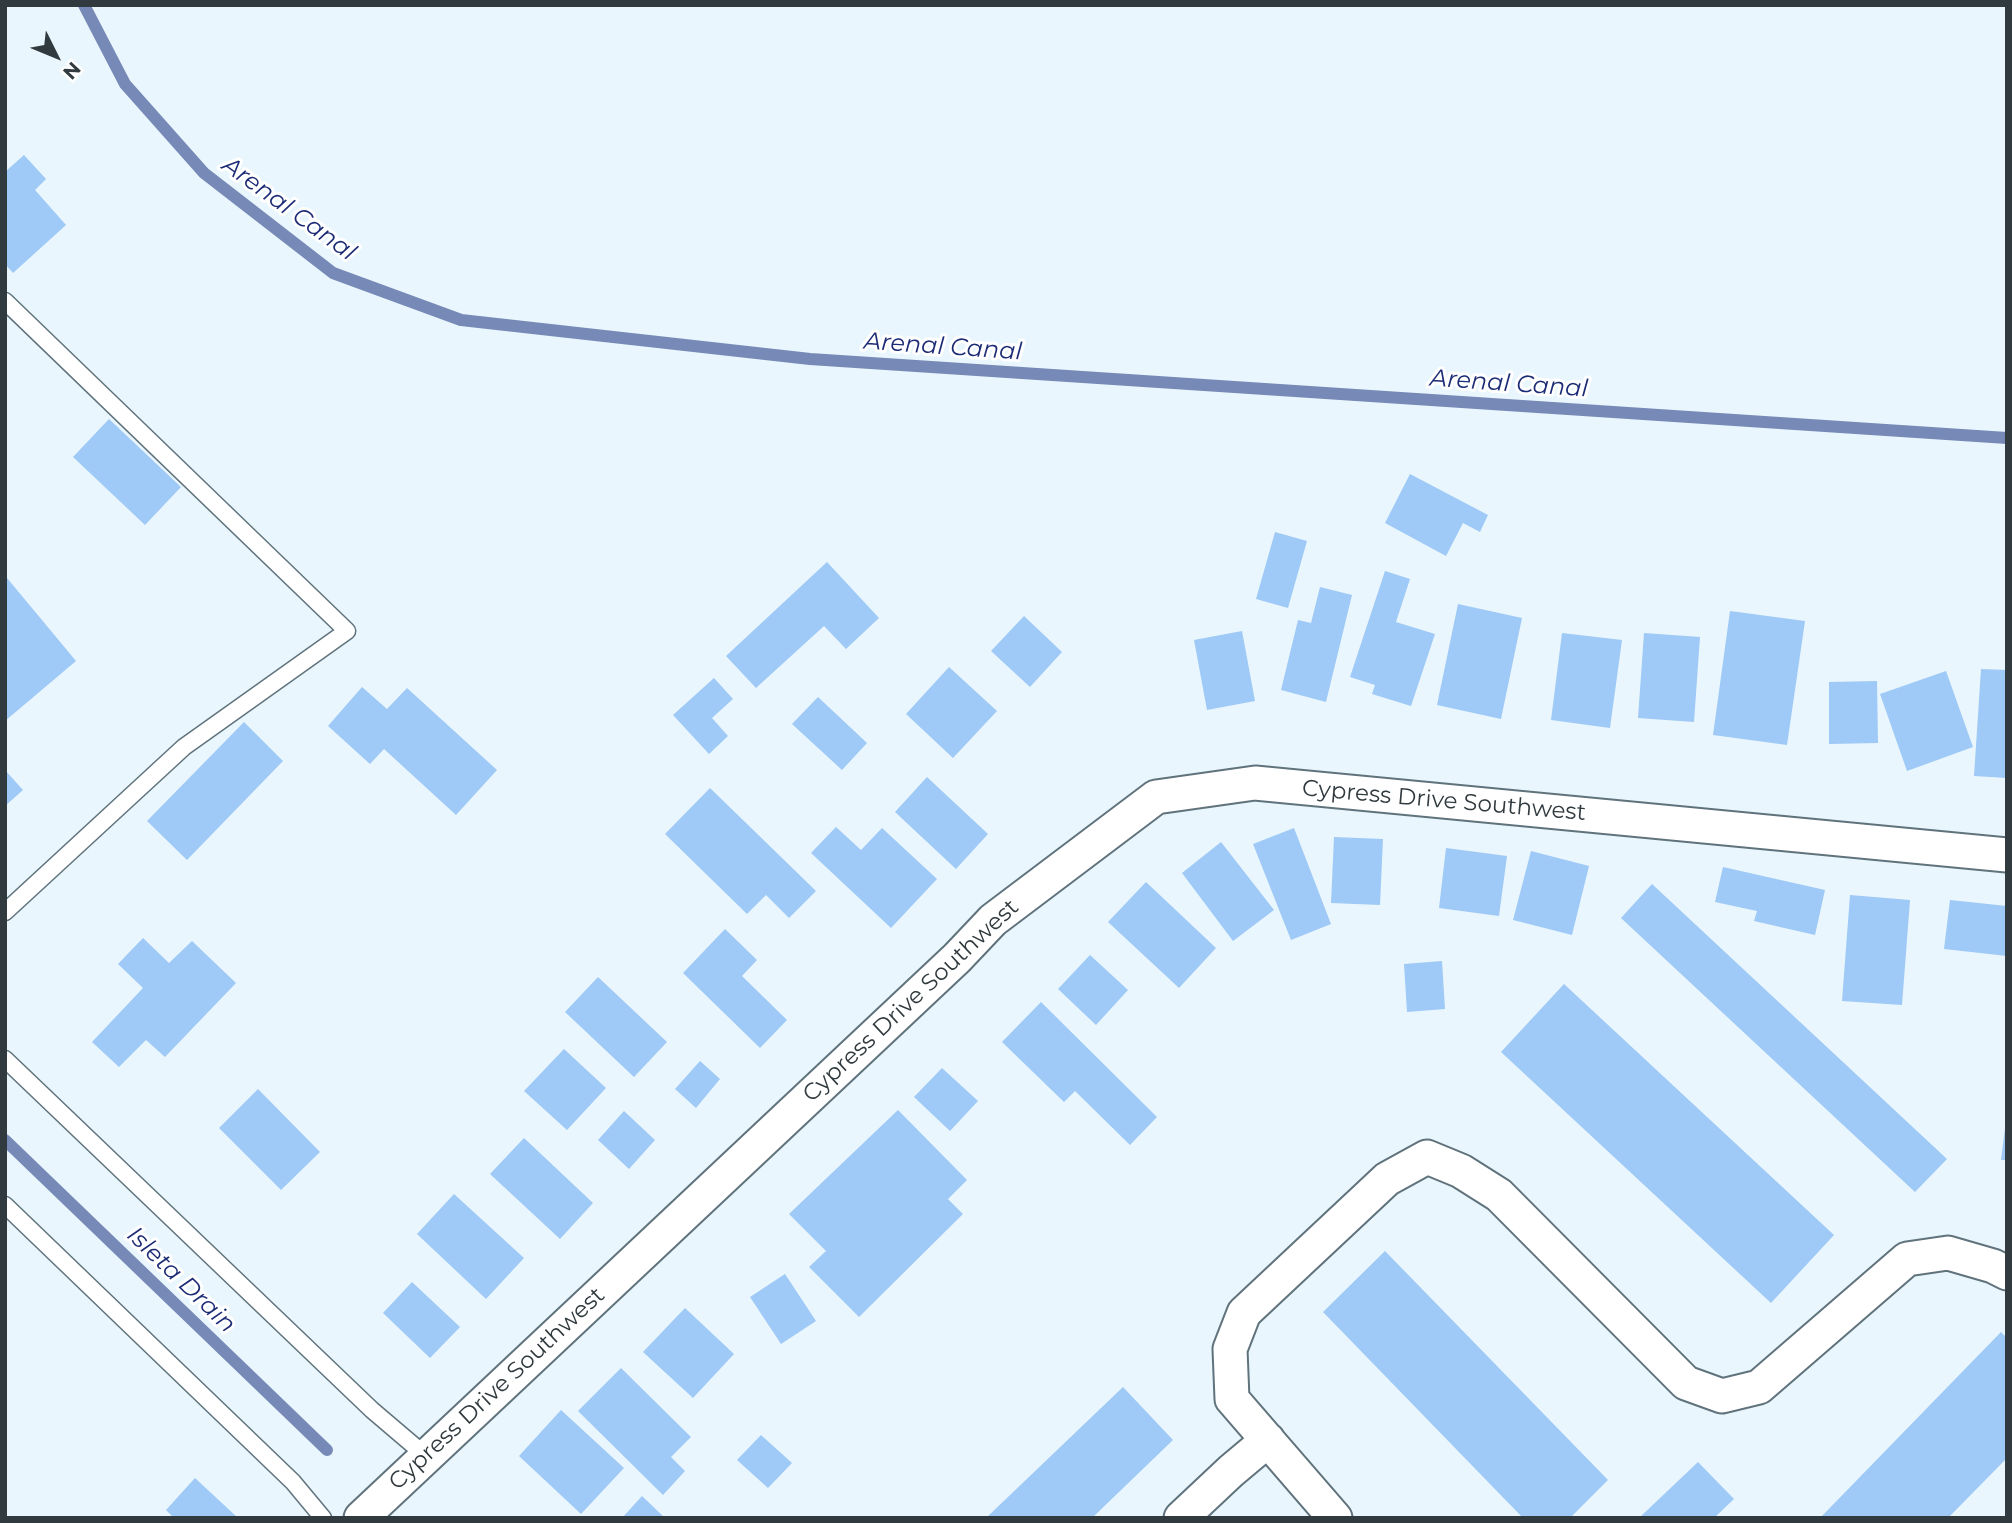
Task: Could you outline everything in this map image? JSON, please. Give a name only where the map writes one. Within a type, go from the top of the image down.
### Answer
[{"type":"street","name":"Cypress Drive Southwest","points":[[361,1518],[947,967],[993,920],[1156,797],[1255,783],[2007,855]]},
{"type":"street","points":[[1335,1518],[1232,1399],[1230,1349],[1244,1313],[1387,1179],[1427,1157],[1461,1171],[1499,1195],[1686,1383],[1722,1396],[1759,1387],[1907,1259],[1948,1253],[1993,1266],[2007,1273]]},
{"type":"street","points":[[1181,1518],[1268,1440]]},
{"type":"lane","points":[[5,301],[347,631],[184,747],[5,912]]},
{"type":"lane","points":[[5,1059],[372,1410],[426,1456]]},
{"type":"lane","points":[[5,1205],[293,1482],[323,1518]]},
{"type":"building","points":[[24,155],[46,179],[35,190],[66,225],[13,273],[5,264],[5,172]]},
{"type":"building","points":[[109,419],[181,487],[145,525],[73,457]]},
{"type":"building","points":[[1410,474],[1488,515],[1480,532],[1463,523],[1446,556],[1385,523]]},
{"type":"building","points":[[1275,532],[1307,541],[1288,608],[1256,599]]},
{"type":"building","points":[[827,562],[879,618],[846,649],[824,626],[756,688],[726,656]]},
{"type":"building","points":[[1385,571],[1410,579],[1396,622],[1435,634],[1411,706],[1372,694],[1375,685],[1350,677]]},
{"type":"building","points":[[7,578],[76,661],[5,721],[5,580]]},
{"type":"building","points":[[1320,587],[1352,595],[1326,702],[1281,690],[1298,620],[1311,623]]},
{"type":"building","points":[[1458,604],[1522,618],[1501,719],[1437,705]]},
{"type":"building","points":[[1730,611],[1805,621],[1787,745],[1713,735]]},
{"type":"building","points":[[1024,616],[1062,652],[1030,687],[991,651]]},
{"type":"building","points":[[1242,631],[1255,701],[1207,710],[1194,640]]},
{"type":"building","points":[[1562,633],[1622,640],[1610,728],[1551,720]]},
{"type":"building","points":[[1644,633],[1700,637],[1694,722],[1638,718]]},
{"type":"building","points":[[949,667],[997,711],[953,758],[906,714]]},
{"type":"building","points":[[1981,669],[2007,670],[2007,778],[1974,776]]},
{"type":"building","points":[[1946,671],[1973,747],[1907,771],[1880,694]]},
{"type":"building","points":[[714,678],[733,699],[712,718],[728,736],[709,754],[673,715]]},
{"type":"building","points":[[1877,681],[1878,743],[1829,744],[1829,682]]},
{"type":"building","points":[[362,687],[387,709],[407,688],[497,770],[456,815],[384,749],[370,764],[328,726]]},
{"type":"building","points":[[818,697],[867,743],[842,770],[792,724]]},
{"type":"building","points":[[244,722],[283,761],[187,860],[147,821]]},
{"type":"building","points":[[5,770],[23,790],[5,806]]},
{"type":"building","points":[[927,777],[988,834],[956,869],[895,812]]},
{"type":"building","points":[[710,788],[816,891],[789,918],[766,895],[747,914],[665,834]]},
{"type":"building","points":[[836,827],[861,850],[882,828],[937,879],[891,928],[811,853]]},
{"type":"building","points":[[1294,828],[1331,924],[1291,940],[1253,844]]},
{"type":"building","points":[[1334,837],[1383,839],[1380,905],[1331,903]]},
{"type":"building","points":[[1221,842],[1274,910],[1233,941],[1182,873]]},
{"type":"building","points":[[1446,848],[1507,856],[1499,916],[1439,908]]},
{"type":"building","points":[[1531,851],[1589,866],[1572,935],[1513,920]]},
{"type":"building","points":[[1723,867],[1825,890],[1815,935],[1754,921],[1757,911],[1715,902]]},
{"type":"building","points":[[1146,882],[1216,948],[1179,988],[1108,922]]},
{"type":"building","points":[[1652,884],[1947,1159],[1915,1192],[1621,918]]},
{"type":"building","points":[[1850,895],[1910,900],[1902,1005],[1842,1001]]},
{"type":"building","points":[[1950,900],[2007,906],[2007,956],[1944,949]]},
{"type":"building","points":[[725,929],[757,960],[742,976],[787,1020],[760,1048],[683,973]]},
{"type":"building","points":[[143,938],[169,963],[192,941],[236,983],[165,1057],[146,1040],[119,1067],[92,1042],[143,988],[118,964]]},
{"type":"building","points":[[1090,955],[1128,990],[1096,1025],[1058,989]]},
{"type":"building","points":[[1442,961],[1445,1009],[1407,1012],[1404,964]]},
{"type":"building","points":[[598,977],[667,1042],[634,1077],[565,1012]]},
{"type":"building","points":[[1564,984],[1834,1235],[1771,1303],[1501,1052]]},
{"type":"building","points":[[1041,1002],[1157,1117],[1130,1145],[1075,1091],[1064,1102],[1002,1042]]},
{"type":"building","points":[[564,1049],[606,1088],[567,1130],[524,1091]]},
{"type":"building","points":[[700,1061],[720,1079],[696,1108],[675,1089]]},
{"type":"building","points":[[942,1068],[978,1101],[950,1131],[914,1097]]},
{"type":"building","points":[[258,1089],[320,1152],[281,1190],[219,1128]]},
{"type":"building","points":[[898,1110],[967,1180],[948,1199],[963,1214],[859,1317],[809,1267],[826,1251],[789,1214]]},
{"type":"building","points":[[624,1111],[655,1140],[629,1169],[598,1140]]},
{"type":"building","points":[[2005,1128],[2007,1160],[2001,1160]]},
{"type":"building","points":[[524,1138],[593,1203],[560,1239],[490,1174]]},
{"type":"building","points":[[454,1194],[524,1258],[486,1299],[417,1234]]},
{"type":"building","points":[[1385,1251],[1608,1480],[1570,1518],[1523,1518],[1323,1312]]},
{"type":"building","points":[[785,1274],[816,1321],[781,1344],[750,1297]]},
{"type":"building","points":[[412,1282],[460,1327],[430,1358],[383,1313]]},
{"type":"building","points":[[685,1308],[734,1354],[693,1398],[643,1352]]},
{"type":"building","points":[[2001,1332],[2007,1338],[2007,1458],[1948,1518],[1820,1518]]},
{"type":"building","points":[[621,1368],[691,1437],[671,1457],[685,1471],[663,1495],[578,1411]]},
{"type":"building","points":[[1123,1387],[1173,1440],[1092,1518],[986,1518]]},
{"type":"building","points":[[561,1410],[624,1468],[581,1514],[519,1456]]},
{"type":"building","points":[[761,1435],[792,1463],[768,1488],[737,1460]]},
{"type":"building","points":[[1698,1462],[1734,1499],[1714,1518],[1639,1518]]},
{"type":"building","points":[[195,1478],[238,1518],[174,1518],[166,1510]]},
{"type":"building","points":[[642,1496],[665,1518],[622,1518]]},
{"type":"waterway","name":"Arenal Canal","points":[[84,5],[125,84],[204,173],[333,273],[461,320],[810,359],[2007,438]]},
{"type":"waterway","name":"Isleta Drain","points":[[5,1140],[327,1450]]}]
